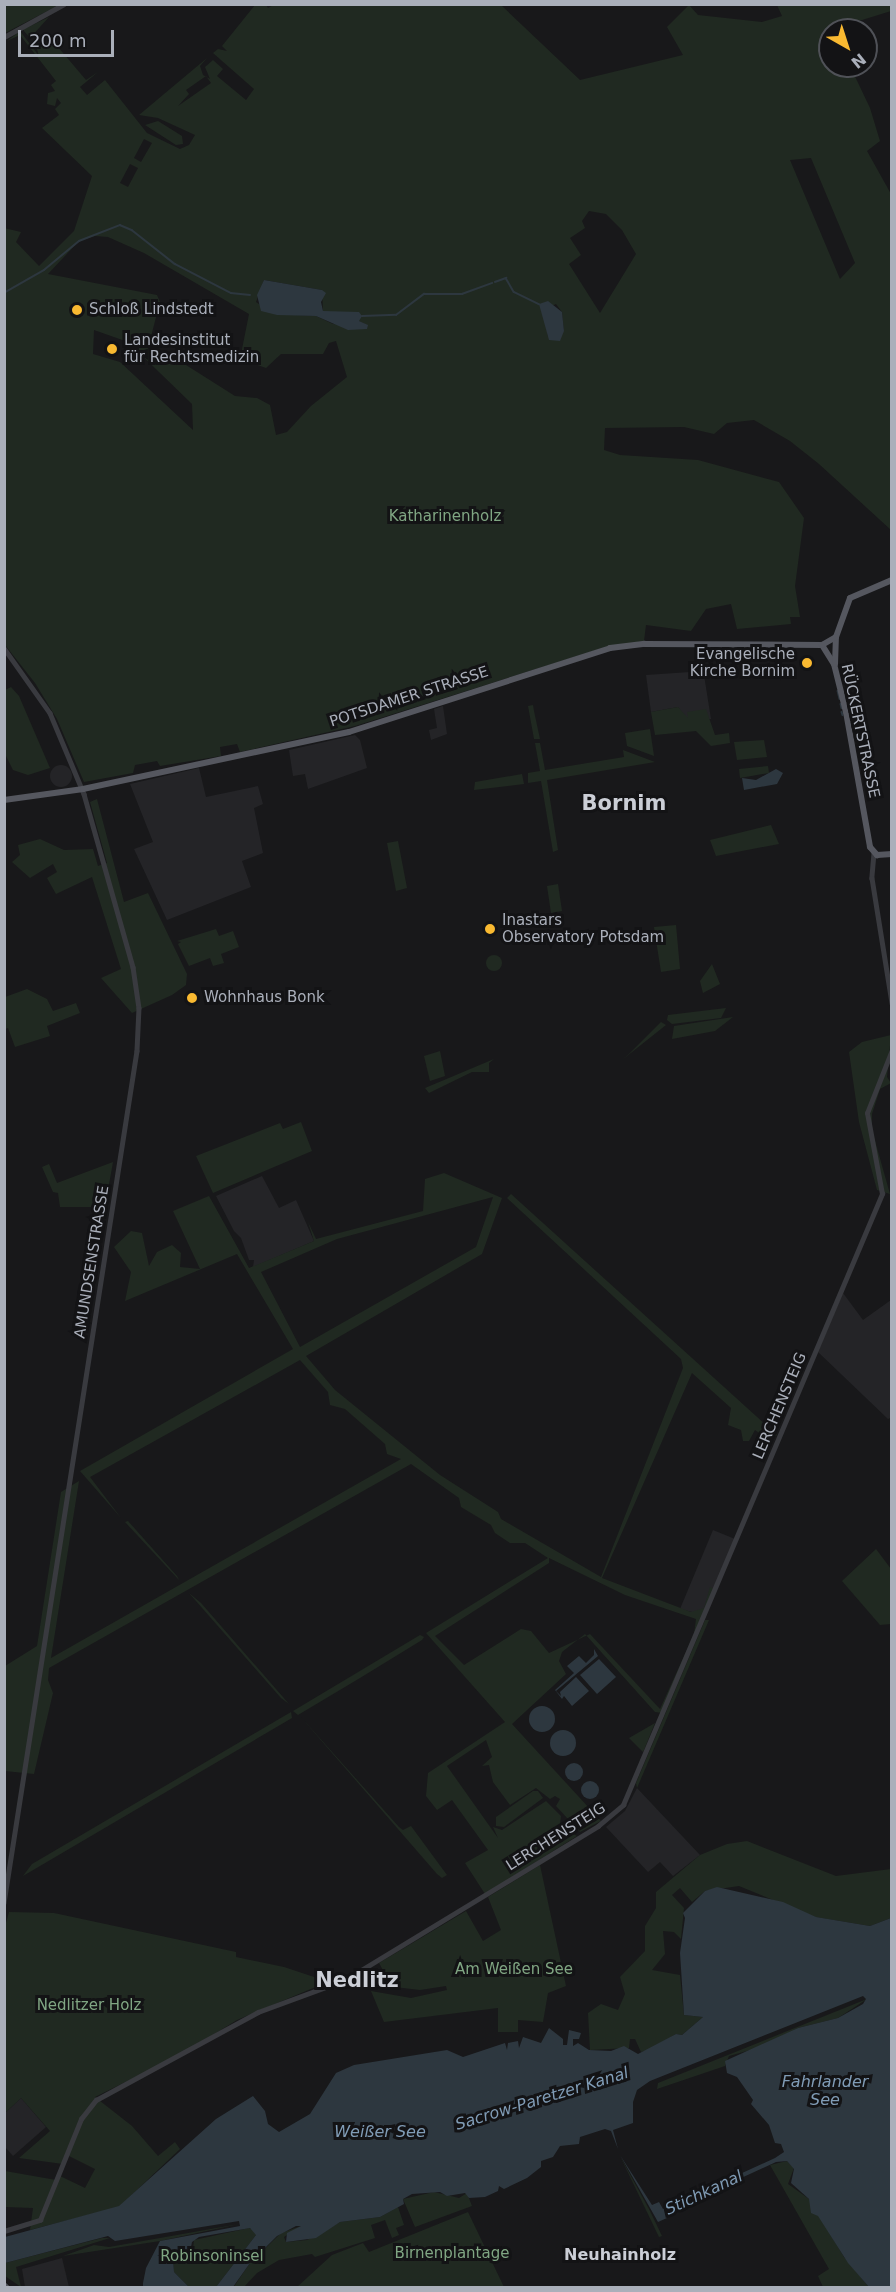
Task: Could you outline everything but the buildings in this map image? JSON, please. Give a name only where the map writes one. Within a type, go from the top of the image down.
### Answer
[{"type":"main road","points":[[834,664],[836,637],[853,594],[891,580]]},
{"type":"main road","points":[[822,645],[836,637]]},
{"type":"main road","name":"POTSDAMER STRASSE","points":[[4,800],[83,789],[349,732],[610,648],[645,644],[822,645]]},
{"type":"main road","name":"RÜCKERTSTRASSE","points":[[822,645],[834,664],[874,853]]},
{"type":"main road","points":[[874,853],[891,854]]},
{"type":"street","points":[[4,37],[64,4]]},
{"type":"street","name":"AMUNDSENSTRASSE","points":[[4,648],[50,713],[83,789],[133,968],[139,1032],[4,1903]]},
{"type":"street","name":"RÜCKERTSTRASSE","points":[[874,853],[872,878],[891,1003]]},
{"type":"street","name":"LERCHENSTEIG","points":[[4,2231],[40,2220],[81,2119],[96,2100],[258,2012],[345,1980],[598,1826],[623,1806],[882,1194],[867,1113],[891,1050]]},
{"type":"shaded area","points":[[690,672],[691,677],[704,675],[711,719],[689,723],[678,707],[651,712],[646,675]]},
{"type":"shaded area","points":[[443,706],[447,734],[431,740],[429,730],[437,728],[434,709]]},
{"type":"shaded area","points":[[355,735],[360,740],[367,768],[308,789],[305,774],[293,776],[289,750]]},
{"type":"shaded area","points":[[61,765],[69,768],[72,776],[69,784],[61,787],[53,784],[50,776],[53,768]]},
{"type":"shaded area","points":[[199,768],[206,797],[258,786],[263,804],[254,808],[263,853],[242,861],[251,887],[167,920],[134,849],[153,842],[130,784]]},
{"type":"shaded area","points":[[262,1176],[279,1208],[296,1200],[314,1241],[253,1267],[254,1260],[249,1260],[241,1238],[234,1231],[216,1196]]},
{"type":"shaded area","points":[[843,1293],[863,1320],[891,1300],[892,1417],[888,1419],[818,1352]]},
{"type":"shaded area","points":[[713,1530],[735,1539],[703,1615],[680,1609]]},
{"type":"shaded area","points":[[637,1788],[700,1855],[673,1876],[660,1862],[648,1872],[606,1827],[625,1811]]},
{"type":"shaded area","points":[[21,2098],[46,2127],[13,2156],[5,2147],[5,2113]]},
{"type":"shaded area","points":[[62,2258],[69,2287],[25,2287],[22,2269]]},
{"type":"green space","name":"Katharinenholz","points":[[275,4],[501,5],[580,80],[683,55],[667,27],[689,5],[698,15],[762,22],[782,16],[777,5],[891,5],[891,11],[869,18],[818,18],[818,78],[856,78],[870,108],[880,141],[867,151],[891,194],[891,530],[819,464],[790,441],[754,420],[727,423],[714,434],[684,427],[605,428],[604,450],[620,455],[698,460],[779,482],[804,518],[795,586],[800,617],[790,617],[791,624],[737,629],[731,604],[706,609],[691,631],[646,625],[644,641],[609,646],[355,726],[240,752],[237,744],[220,747],[221,756],[160,766],[157,761],[135,765],[133,773],[84,782],[57,719],[35,683],[5,645],[4,228],[21,232],[16,242],[39,266],[74,231],[92,176],[42,128],[59,115],[55,109],[61,103],[57,98],[55,106],[47,104],[48,93],[55,91],[51,85],[56,81],[20,35],[7,41],[20,31],[39,56],[37,49],[52,40],[86,80],[98,72],[80,87],[87,95],[105,80],[147,133],[180,149],[189,145],[195,135],[158,118],[139,115],[207,58],[200,66],[205,76],[186,90],[189,94],[178,106],[211,83],[205,67],[213,60],[223,69],[217,76],[246,100],[254,89],[213,53],[218,49],[227,51],[222,46],[255,5],[266,5],[268,8]],"holes":[[[144,139],[152,143],[141,162],[134,158]],[[811,158],[855,263],[840,279],[790,160]],[[130,164],[138,168],[128,187],[120,183]],[[589,211],[606,214],[622,230],[636,254],[600,313],[569,264],[581,255],[570,238],[585,228],[582,221]],[[95,236],[108,237],[144,253],[249,314],[240,359],[266,368],[281,354],[323,354],[329,343],[336,341],[347,377],[311,406],[287,432],[276,435],[270,405],[257,398],[235,396],[186,365],[148,348],[160,302],[157,295],[48,274],[79,241]],[[264,280],[322,290],[323,312],[359,312],[359,321],[367,325],[333,324],[316,316],[274,314],[256,302]],[[556,304],[562,312],[564,331],[548,336],[543,310]],[[94,330],[128,342],[192,404],[193,430],[120,362],[93,354]]]},
{"type":"green space","points":[[4,5],[59,5],[5,33]]},
{"type":"green space","points":[[49,17],[30,38],[24,31],[24,29]]},
{"type":"green space","points":[[158,121],[182,136],[183,144],[176,145],[145,125]]},
{"type":"green space","points":[[11,687],[19,696],[50,768],[28,775],[13,770],[5,754],[5,690]]},
{"type":"green space","points":[[533,705],[540,739],[534,739],[528,706]]},
{"type":"green space","points":[[678,707],[688,718],[687,712],[706,709],[715,735],[729,733],[730,743],[711,746],[696,731],[655,735],[651,712]]},
{"type":"green space","points":[[650,729],[654,756],[627,746],[625,733]]},
{"type":"green space","points":[[764,740],[767,757],[737,760],[734,742]]},
{"type":"green space","points":[[535,743],[540,743],[545,770],[624,757],[623,750],[655,762],[547,780],[558,850],[553,852],[541,781],[528,783],[528,773],[540,771]]},
{"type":"green space","points":[[768,766],[769,773],[740,778],[739,769]]},
{"type":"green space","points":[[522,774],[524,784],[474,790],[475,782]]},
{"type":"green space","points":[[97,799],[124,902],[148,893],[187,974],[186,985],[172,995],[132,1013],[101,978],[121,969],[92,877],[56,894],[47,878],[57,872],[53,864],[30,878],[12,862],[20,855],[18,845],[40,839],[64,850],[93,849],[98,866],[107,863],[90,802]]},
{"type":"green space","points":[[771,825],[779,844],[716,856],[710,840]]},
{"type":"green space","points":[[398,841],[407,888],[396,891],[387,843]]},
{"type":"green space","points":[[558,884],[562,911],[551,913],[547,886]]},
{"type":"green space","points":[[676,925],[680,969],[661,972],[654,927]]},
{"type":"green space","points":[[216,929],[219,936],[233,931],[239,947],[221,954],[224,963],[213,966],[210,958],[189,966],[178,944],[181,942],[177,941]]},
{"type":"green space","points":[[491,955],[497,955],[502,963],[500,969],[491,971],[486,966],[486,960]]},
{"type":"green space","points":[[712,964],[720,984],[703,993],[700,981]]},
{"type":"green space","points":[[27,989],[47,999],[53,1011],[76,1003],[80,1013],[47,1026],[50,1036],[15,1047],[8,1028],[5,1029],[5,997]]},
{"type":"green space","points":[[726,1008],[721,1018],[672,1024],[667,1020],[668,1015]]},
{"type":"green space","points":[[733,1017],[715,1031],[672,1039],[674,1026]]},
{"type":"green space","points":[[661,1022],[666,1025],[622,1060],[630,1053]]},
{"type":"green space","points":[[891,1035],[887,1077],[891,1083],[880,1089],[872,1114],[872,1130],[890,1194],[877,1190],[859,1122],[849,1052],[862,1042]]},
{"type":"green space","points":[[440,1051],[445,1076],[430,1081],[424,1056]]},
{"type":"green space","points":[[494,1059],[489,1063],[489,1072],[472,1072],[429,1093],[425,1088]]},
{"type":"green space","points":[[301,1122],[312,1151],[213,1193],[196,1156],[280,1123],[283,1129]]},
{"type":"green space","points":[[113,1162],[105,1207],[60,1207],[58,1193],[53,1192],[42,1167],[49,1164],[57,1183]]},
{"type":"green space","points":[[444,1173],[502,1198],[482,1254],[306,1356],[335,1390],[440,1475],[498,1512],[501,1519],[601,1577],[683,1368],[681,1359],[507,1198],[511,1194],[777,1435],[769,1440],[755,1430],[749,1441],[743,1441],[741,1430],[728,1425],[731,1408],[692,1373],[602,1578],[691,1612],[704,1608],[710,1587],[714,1589],[662,1713],[655,1712],[586,1636],[590,1634],[660,1709],[694,1634],[696,1619],[625,1595],[549,1558],[549,1563],[435,1636],[464,1665],[521,1629],[531,1631],[549,1653],[578,1640],[562,1652],[559,1661],[566,1674],[512,1724],[601,1821],[580,1832],[556,1806],[560,1799],[555,1796],[550,1799],[536,1788],[510,1805],[493,1782],[489,1765],[482,1766],[492,1757],[486,1740],[447,1766],[498,1838],[493,1827],[502,1830],[546,1801],[561,1816],[560,1826],[577,1836],[485,1894],[465,1863],[488,1850],[452,1800],[437,1810],[426,1796],[428,1773],[505,1722],[426,1633],[548,1558],[525,1543],[510,1543],[495,1533],[491,1525],[461,1507],[459,1498],[411,1464],[49,1668],[48,1680],[53,1693],[34,1774],[5,1771],[5,1666],[37,1646],[61,1492],[79,1481],[51,1658],[401,1459],[387,1454],[385,1444],[345,1409],[330,1405],[328,1392],[300,1360],[90,1477],[121,1518],[80,1471],[293,1349],[237,1254],[125,1301],[131,1272],[114,1247],[131,1231],[142,1233],[149,1266],[157,1252],[172,1245],[181,1253],[180,1267],[200,1269],[173,1211],[209,1196],[249,1268],[314,1241],[308,1222],[316,1239],[423,1211],[425,1179]],"holes":[[[493,1197],[476,1247],[300,1347],[261,1272],[337,1239]]]},
{"type":"green space","points":[[128,1521],[177,1576],[179,1580],[125,1522]]},
{"type":"green space","points":[[876,1549],[891,1569],[891,1624],[880,1625],[842,1581]]},
{"type":"green space","points":[[189,1593],[201,1603],[289,1704],[281,1698]]},
{"type":"green space","points":[[705,1620],[709,1620],[637,1788],[636,1783]]},
{"type":"green space","points":[[420,1635],[424,1637],[422,1640],[360,1678],[298,1715],[293,1711]]},
{"type":"green space","points":[[291,1712],[292,1718],[23,1876],[32,1864]]},
{"type":"green space","points":[[300,1716],[399,1827],[403,1830],[411,1826],[447,1875],[442,1878],[437,1874]]},
{"type":"green space","points":[[655,1723],[644,1750],[643,1752],[629,1738]]},
{"type":"green space","points":[[533,1791],[538,1791],[543,1798],[504,1827],[496,1826],[496,1817]]},
{"type":"green space","points":[[747,1841],[836,1876],[891,1869],[891,1918],[870,1926],[815,1917],[739,1886],[705,1891],[692,1902],[680,1888],[672,1895],[684,1908],[681,1939],[674,1932],[663,1931],[665,1954],[652,1970],[680,1975],[684,2015],[703,2017],[682,2035],[676,2034],[649,2050],[641,2052],[635,2039],[630,2039],[629,2048],[590,2050],[588,2013],[601,2004],[618,2010],[625,1994],[620,1977],[645,1951],[645,1926],[656,1908],[656,1892],[700,1855],[727,1844]]},
{"type":"green space","name":"Am Weißen See","points":[[540,1865],[566,1986],[548,1993],[543,2022],[518,2020],[518,2032],[498,2032],[498,2008],[384,2022],[371,1991],[411,1998],[447,1990],[446,1986],[420,1990],[369,1984],[385,1974],[379,1963],[466,1911],[483,1941],[501,1930],[488,1897]]},
{"type":"green space","name":"Nedlitzer Holz","points":[[9,1912],[54,1913],[236,1952],[236,1957],[284,1967],[323,1980],[318,1986],[237,2020],[182,2054],[95,2097],[132,2126],[158,2156],[175,2142],[180,2149],[119,2207],[30,2230],[33,2208],[5,2207],[5,2171],[56,2180],[60,2176],[85,2188],[95,2169],[69,2156],[63,2164],[19,2158],[50,2131],[21,2098],[5,2113],[4,1930]]},
{"type":"green space","points":[[867,1999],[838,2018],[798,2028],[761,2047],[729,2056],[725,2066],[657,2089],[658,2083]]},
{"type":"green space","points":[[620,2156],[650,2211],[662,2236],[659,2237]]},
{"type":"green space","points":[[787,2161],[794,2168],[788,2184],[809,2199],[844,2257],[869,2287],[823,2287],[818,2276],[829,2269],[770,2165]]},
{"type":"green space","points":[[434,2192],[459,2198],[467,2193],[472,2206],[415,2227],[403,2199]]},
{"type":"green space","points":[[398,2207],[404,2225],[396,2228],[399,2235],[392,2238],[385,2220],[371,2225],[375,2238],[315,2257],[312,2254],[279,2260],[257,2273],[244,2287],[233,2288],[250,2263],[281,2233],[301,2226],[284,2237],[286,2242],[307,2240],[340,2222],[380,2217]]},
{"type":"green space","name":"Birnenplantage","points":[[468,2212],[504,2287],[297,2287],[332,2255],[363,2243],[369,2252]]},
{"type":"green space","points":[[239,2224],[160,2241],[63,2256],[94,2245],[109,2247]]},
{"type":"green space","name":"Robinsoninsel","points":[[249,2228],[256,2231],[256,2235],[216,2287],[189,2287],[174,2272],[173,2259],[186,2249],[193,2249],[194,2240]]},
{"type":"green space","points":[[102,2238],[110,2238],[16,2267],[21,2287],[5,2276],[5,2263]]},
{"type":"water","points":[[264,280],[322,290],[326,293],[321,302],[323,311],[359,312],[362,316],[359,321],[368,325],[367,329],[348,330],[316,316],[277,315],[261,311],[257,295]]},
{"type":"water","points":[[548,301],[562,312],[564,331],[560,341],[549,340],[539,304]]},
{"type":"water","points":[[776,769],[783,773],[777,784],[744,790],[742,778],[756,780]]},
{"type":"water","points":[[594,1649],[598,1656],[556,1691],[561,1696],[560,1692],[576,1677],[589,1691],[572,1706],[564,1696],[562,1699],[555,1690],[574,1673],[567,1666],[579,1656],[586,1663],[594,1655]]},
{"type":"water","points":[[599,1659],[616,1677],[597,1694],[580,1675]]},
{"type":"water","points":[[542,1706],[551,1710],[555,1719],[551,1728],[542,1732],[533,1728],[529,1719],[533,1710]]},
{"type":"water","points":[[563,1730],[572,1734],[576,1743],[572,1752],[563,1756],[554,1752],[550,1743],[554,1734]]},
{"type":"water","points":[[570,1763],[578,1763],[583,1768],[581,1779],[570,1781],[565,1776],[565,1768]]},
{"type":"water","points":[[586,1781],[594,1781],[599,1786],[597,1797],[586,1799],[581,1794],[581,1786]]},
{"type":"water","points":[[717,1887],[783,1902],[816,1917],[870,1926],[891,1918],[891,2287],[869,2287],[848,2263],[818,2216],[811,2213],[809,2199],[791,2183],[794,2169],[787,2161],[776,2162],[665,2213],[667,2218],[658,2222],[620,2155],[652,2205],[659,2202],[663,2209],[775,2158],[784,2152],[781,2144],[775,2143],[769,2125],[751,2104],[753,2100],[737,2077],[727,2073],[725,2061],[798,2028],[838,2018],[863,2004],[866,1999],[863,1996],[650,2081],[637,2090],[633,2102],[633,2123],[613,2130],[618,2149],[611,2131],[605,2129],[580,2137],[579,2144],[560,2146],[553,2157],[541,2161],[541,2167],[527,2178],[504,2189],[499,2186],[498,2191],[485,2197],[469,2198],[465,2193],[447,2196],[440,2192],[412,2194],[403,2199],[404,2204],[380,2217],[340,2222],[316,2238],[286,2242],[287,2233],[301,2226],[296,2226],[277,2236],[250,2263],[233,2287],[216,2287],[256,2235],[250,2228],[199,2237],[192,2242],[190,2252],[186,2249],[173,2259],[174,2272],[189,2287],[143,2287],[143,2283],[146,2268],[160,2241],[240,2226],[239,2221],[115,2241],[108,2236],[5,2263],[5,2237],[119,2206],[216,2119],[253,2096],[265,2111],[268,2124],[279,2132],[310,2114],[336,2073],[354,2065],[447,2050],[463,2057],[505,2043],[507,2050],[508,2043],[518,2041],[519,2048],[523,2037],[541,2043],[549,2028],[563,2039],[563,2045],[567,2045],[569,2030],[581,2033],[579,2039],[573,2039],[573,2046],[578,2043],[589,2050],[611,2051],[624,2046],[638,2054],[676,2034],[682,2035],[703,2017],[684,2015],[680,1953],[685,1918],[683,1913],[705,1891]]},
{"type":"waterway","points":[[4,293],[44,270],[79,241],[120,225],[132,230],[175,264],[231,293],[250,295]]},
{"type":"waterway","points":[[495,282],[506,278],[514,292],[539,304]]},
{"type":"waterway","points":[[362,316],[396,315],[424,294],[462,294],[492,283]]},
{"type":"waterway","points":[[838,691],[840,699]]},
{"type":"waterway","points":[[841,704],[842,708]]},
{"type":"place","name":"Schloß Lindstedt","points":[[77,310]]},
{"type":"place","name":"Landesinstitut für Rechtsmedizin","points":[[112,349]]},
{"type":"place","name":"Evangelische Kirche Bornim","points":[[807,663]]},
{"type":"place","name":"Inastars Observatory Potsdam","points":[[490,929]]},
{"type":"place","name":"Wohnhaus Bonk","points":[[192,998]]},
{"type":"district","name":"Bornim","points":[[624,803]]},
{"type":"district","name":"Nedlitz","points":[[357,1980]]},
{"type":"district","name":"Neuhainholz","points":[[620,2255]]},
{"type":"water label","name":"Fahrlander See","points":[[825,2091]]},
{"type":"water label","name":"Sacrow-Paretzer Kanal","points":[[542,2099]]},
{"type":"water label","name":"Weißer See","points":[[380,2132]]},
{"type":"water label","name":"Stichkanal","points":[[704,2193]]}]
